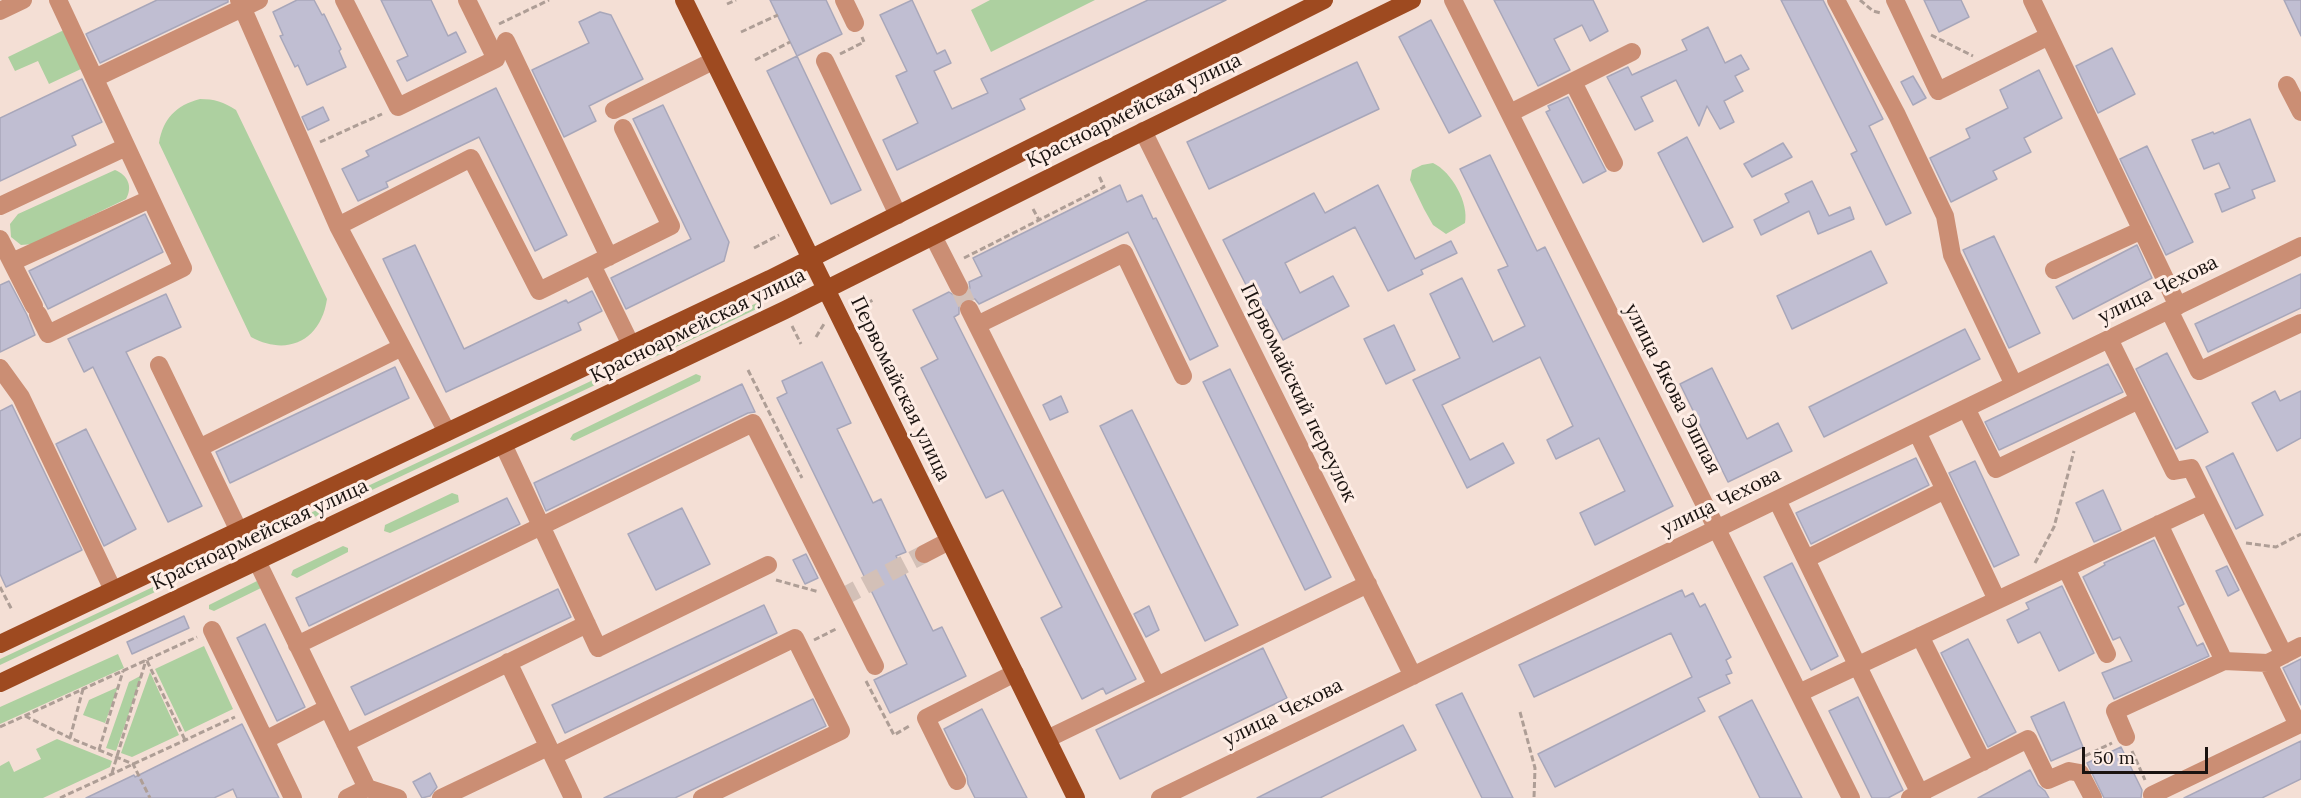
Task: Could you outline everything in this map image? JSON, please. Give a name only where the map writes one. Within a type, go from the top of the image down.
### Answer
[{"type":"main road","name":"Первомайская улица","points":[[684,0],[1076,798]]},
{"type":"main road","name":"Красноармейская улица","points":[[0,644],[810,259],[1324,0]]},
{"type":"main road","name":"Красноармейская улица","points":[[0,683],[826,289],[1412,0]]},
{"type":"street","points":[[0,11],[23,0]]},
{"type":"street","points":[[0,239],[48,334],[183,268],[58,0]]},
{"type":"street","points":[[95,78],[240,4],[259,0]]},
{"type":"street","points":[[344,0],[398,107],[496,59],[467,0]]},
{"type":"street","points":[[844,0],[855,23]]},
{"type":"street","name":"улица Якова Эшпая","points":[[1454,0],[1851,798]]},
{"type":"street","points":[[1836,0],[1913,131],[1945,216],[1952,255],[2014,385]]},
{"type":"street","points":[[1895,0],[1938,91],[2049,36]]},
{"type":"street","points":[[2032,0],[2142,230],[2199,371],[2301,323]]},
{"type":"street","points":[[240,4],[338,226],[447,432]]},
{"type":"street","points":[[506,41],[609,257]]},
{"type":"street","points":[[1510,113],[1632,52]]},
{"type":"street","points":[[614,110],[713,61]]},
{"type":"street","points":[[825,61],[898,215]]},
{"type":"street","points":[[1573,82],[1614,164]]},
{"type":"street","points":[[2288,85],[2301,112]]},
{"type":"street","points":[[338,226],[471,158],[539,291],[671,226],[623,128]]},
{"type":"street","name":"Первомайский переулок","points":[[1143,131],[1413,676]]},
{"type":"street","points":[[0,206],[126,147]]},
{"type":"street","points":[[12,262],[150,199]]},
{"type":"street","points":[[2054,270],[2142,230]]},
{"type":"street","points":[[933,236],[958,287]]},
{"type":"street","name":"улица Чехова","points":[[1160,798],[2301,246]]},
{"type":"street","points":[[1157,686],[973,317],[1124,253],[1183,376]]},
{"type":"street","points":[[592,265],[632,345]]},
{"type":"street","points":[[2109,339],[2174,471],[2191,468],[2227,540],[2276,659],[2299,728],[2152,795]]},
{"type":"street","points":[[200,448],[402,347]]},
{"type":"street","points":[[159,365],[239,531]]},
{"type":"street","points":[[0,368],[21,397],[113,590]]},
{"type":"street","points":[[1966,408],[1996,469],[2139,400]]},
{"type":"street","points":[[297,645],[753,423],[875,666]]},
{"type":"street","points":[[1917,432],[1997,600]]},
{"type":"street","points":[[503,444],[598,648],[768,565]]},
{"type":"street","points":[[1806,560],[1945,490]]},
{"type":"street","points":[[1777,500],[1858,665],[1917,796],[2028,739],[2049,780],[2068,771],[2080,773],[2093,798]]},
{"type":"street","points":[[1799,693],[2207,501]]},
{"type":"street","points":[[2159,524],[2224,661]]},
{"type":"street","points":[[924,555],[949,541]]},
{"type":"street","points":[[257,561],[367,788]]},
{"type":"street","points":[[2066,568],[2107,654]]},
{"type":"street","points":[[1047,739],[1368,584]]},
{"type":"street","points":[[345,743],[586,624]]},
{"type":"street","points":[[212,630],[293,798]]},
{"type":"street","points":[[1920,636],[1983,762]]},
{"type":"street","points":[[441,798],[550,752],[795,639],[842,731],[702,798]]},
{"type":"street","points":[[2126,737],[2115,711],[2224,661],[2276,659],[2301,646]]},
{"type":"street","points":[[508,662],[573,798]]},
{"type":"street","points":[[957,781],[926,718],[1015,673]]},
{"type":"street","points":[[265,740],[328,708]]},
{"type":"street","points":[[347,798],[367,788],[398,798]]},
{"type":"path","points":[[482,32],[549,0]]},
{"type":"path","points":[[727,4],[736,0]]},
{"type":"path","points":[[741,32],[777,15]]},
{"type":"path","points":[[825,61],[864,42],[855,23]]},
{"type":"path","points":[[755,60],[790,42]]},
{"type":"path","points":[[304,149],[398,107]]},
{"type":"path","points":[[948,266],[1104,186],[1099,176]]},
{"type":"path","points":[[1033,209],[1039,220]]},
{"type":"path","points":[[754,248],[779,235]]},
{"type":"path","points":[[859,307],[873,300]]},
{"type":"path","points":[[816,337],[824,324]]},
{"type":"path","points":[[792,326],[801,344]]},
{"type":"path","points":[[2022,588],[2054,527],[2080,429]]},
{"type":"path","points":[[2227,540],[2276,547],[2301,534]]},
{"type":"path","points":[[751,573],[841,598]]},
{"type":"path","points":[[0,586],[12,610]]},
{"type":"path","points":[[799,647],[852,621]]},
{"type":"path","points":[[0,727],[212,630]]},
{"type":"path","points":[[146,660],[185,740]]},
{"type":"path","points":[[112,774],[146,660]]},
{"type":"path","points":[[99,750],[123,671]]},
{"type":"path","points":[[70,738],[83,689]]},
{"type":"path","points":[[60,798],[251,710]]},
{"type":"path","points":[[1520,712],[1535,768],[1534,798]]},
{"type":"path","points":[[25,716],[70,738],[133,764],[150,798]]},
{"type":"path","points":[[2126,737],[2152,795]]},
{"type":"green space","points":[[990,0],[1095,0],[991,52],[971,10]]},
{"type":"green space","points":[[64,30],[81,69],[49,84],[38,61],[15,71],[8,57]]},
{"type":"green space","points":[[200,99],[219,102],[236,110],[327,299],[318,325],[301,341],[290,345],[278,345],[251,337],[159,143],[167,120],[172,114],[184,105]]},
{"type":"green space","points":[[1433,163],[1447,173],[1453,181],[1462,198],[1466,215],[1465,223],[1446,234],[1433,225],[1410,180],[1412,170]]},
{"type":"green space","points":[[115,170],[128,182],[129,190],[126,199],[33,244],[21,245],[11,237],[10,224],[18,214]]},
{"type":"green space","points":[[761,301],[763,306],[0,665],[0,659]]},
{"type":"green space","points":[[696,374],[701,376],[700,381],[574,441],[570,439],[573,434]]},
{"type":"green space","points":[[452,493],[458,495],[459,502],[390,533],[384,531],[385,525]]},
{"type":"green space","points":[[343,546],[348,548],[348,552],[297,578],[291,575],[293,570]]},
{"type":"green space","points":[[257,581],[261,588],[214,611],[209,609],[209,605]]},
{"type":"green space","points":[[204,646],[233,709],[185,732],[155,669]]},
{"type":"green space","points":[[118,654],[124,668],[0,724],[0,707]]},
{"type":"green space","points":[[150,672],[179,735],[132,757],[121,753]]},
{"type":"green space","points":[[142,675],[116,751],[106,748],[129,682]]},
{"type":"green space","points":[[118,687],[105,723],[83,715],[89,700]]},
{"type":"green space","points":[[57,739],[112,761],[110,767],[43,798],[0,798],[0,766],[9,761],[14,772],[41,759],[36,749]]},
{"type":"building","points":[[157,0],[228,0],[228,2],[100,63],[86,34]]},
{"type":"building","points":[[297,0],[314,0],[322,15],[324,14],[341,49],[339,51],[346,67],[307,85],[298,65],[295,67],[280,36],[283,35],[273,12]]},
{"type":"building","points":[[381,0],[431,0],[448,36],[456,32],[466,52],[407,81],[397,61],[408,56]]},
{"type":"building","points":[[770,0],[826,0],[842,34],[797,56]]},
{"type":"building","points":[[912,0],[937,54],[945,50],[951,63],[934,71],[952,109],[988,93],[981,79],[1148,0],[1226,0],[1020,99],[1025,109],[897,170],[883,140],[918,123],[896,76],[907,71],[880,15]]},
{"type":"building","points":[[1494,0],[1593,0],[1608,31],[1590,41],[1582,25],[1554,39],[1570,70],[1538,86]]},
{"type":"building","points":[[1781,0],[1823,0],[1883,119],[1869,126],[1911,213],[1886,225],[1851,154],[1857,151]]},
{"type":"building","points":[[1924,0],[1961,0],[1969,17],[1939,32]]},
{"type":"building","points":[[2284,0],[2301,0],[2301,36]]},
{"type":"building","points":[[600,12],[611,15],[643,79],[589,106],[596,121],[564,137],[532,70],[589,43],[579,22]]},
{"type":"building","points":[[1431,20],[1481,116],[1449,133],[1399,37]]},
{"type":"building","points":[[1708,27],[1725,63],[1741,55],[1749,69],[1735,76],[1743,91],[1724,101],[1734,122],[1720,129],[1707,106],[1699,126],[1676,80],[1641,97],[1653,121],[1635,130],[1607,77],[1628,67],[1632,75],[1687,50],[1682,40]]},
{"type":"building","points":[[2112,48],[2135,94],[2098,113],[2076,66]]},
{"type":"building","points":[[797,56],[861,190],[831,204],[767,71]]},
{"type":"building","points":[[1357,62],[1379,109],[1209,189],[1187,142]]},
{"type":"building","points":[[2039,70],[2062,118],[2024,138],[2031,152],[1993,171],[1997,179],[1951,202],[1930,158],[1970,138],[1966,129],[2008,108],[2000,90]]},
{"type":"building","points":[[1913,76],[1926,98],[1913,105],[1901,82]]},
{"type":"building","points":[[82,79],[102,122],[72,136],[76,145],[0,181],[0,118]]},
{"type":"building","points":[[496,88],[567,235],[535,251],[479,137],[386,182],[388,187],[358,201],[342,169],[369,156],[366,151]]},
{"type":"building","points":[[1568,97],[1606,171],[1583,183],[1546,112],[1550,110],[1548,106]]},
{"type":"building","points":[[663,105],[729,242],[724,261],[626,309],[611,278],[691,239],[633,119]]},
{"type":"building","points":[[323,107],[329,120],[308,130],[302,117]]},
{"type":"building","points":[[2250,119],[2275,181],[2252,190],[2255,198],[2222,212],[2215,194],[2230,188],[2219,163],[2204,169],[2192,140],[2213,132],[2214,134]]},
{"type":"building","points":[[1687,137],[1733,227],[1703,242],[1658,153]]},
{"type":"building","points":[[1783,143],[1792,157],[1752,177],[1744,164]]},
{"type":"building","points":[[2147,146],[2193,242],[2166,255],[2120,159]]},
{"type":"building","points":[[1490,155],[1537,251],[1545,247],[1673,506],[1595,545],[1580,513],[1625,491],[1599,438],[1556,459],[1547,440],[1573,426],[1540,357],[1442,405],[1470,460],[1503,443],[1514,463],[1467,488],[1413,380],[1460,358],[1430,294],[1462,278],[1493,342],[1525,326],[1498,270],[1508,266],[1460,169]]},
{"type":"building","points":[[1812,181],[1829,216],[1850,207],[1854,219],[1818,234],[1809,211],[1761,235],[1754,220],[1789,202],[1785,194]]},
{"type":"building","points":[[1120,185],[1127,202],[1142,195],[1153,219],[1156,218],[1218,346],[1190,360],[1128,232],[979,304],[975,299],[965,299],[959,303],[959,314],[954,317],[1136,679],[1106,694],[1103,688],[1082,699],[1041,618],[1062,607],[1003,490],[986,498],[921,368],[938,359],[913,310],[949,292],[958,298],[965,297],[970,288],[969,282],[982,276],[973,258]]},
{"type":"building","points":[[1378,185],[1415,259],[1451,241],[1457,253],[1421,270],[1423,274],[1388,291],[1355,227],[1285,263],[1300,293],[1333,276],[1349,306],[1283,340],[1267,310],[1261,314],[1223,240],[1314,193],[1325,213]]},
{"type":"building","points":[[145,214],[163,252],[48,309],[29,271]]},
{"type":"building","points":[[1994,236],[2040,333],[2009,348],[1963,250]]},
{"type":"building","points":[[415,245],[464,349],[566,300],[568,303],[592,291],[602,311],[578,323],[581,330],[446,392],[383,259]]},
{"type":"building","points":[[2137,245],[2152,278],[2073,319],[2056,287]]},
{"type":"building","points":[[1871,251],[1887,283],[1792,329],[1777,296]]},
{"type":"building","points":[[2301,274],[2301,308],[2208,352],[2195,324]]},
{"type":"building","points":[[9,281],[35,335],[0,352],[0,285]]},
{"type":"building","points":[[166,294],[181,327],[126,352],[202,506],[168,522],[93,367],[84,372],[68,339]]},
{"type":"building","points":[[1394,325],[1415,370],[1386,384],[1364,339]]},
{"type":"building","points":[[1965,329],[1980,359],[1824,437],[1809,407]]},
{"type":"building","points":[[2167,353],[2208,432],[2176,449],[2136,369]]},
{"type":"building","points":[[822,362],[851,423],[837,429],[873,503],[881,499],[906,552],[896,556],[933,631],[942,627],[966,676],[890,713],[874,680],[907,664],[777,398],[787,393],[782,381]]},
{"type":"building","points":[[2108,364],[2123,392],[1999,450],[1985,422]]},
{"type":"building","points":[[395,367],[409,398],[230,483],[216,452]]},
{"type":"building","points":[[1712,368],[1747,439],[1778,423],[1792,451],[1728,482],[1680,384]]},
{"type":"building","points":[[1230,369],[1331,577],[1305,590],[1203,382]]},
{"type":"building","points":[[742,384],[755,412],[748,413],[546,511],[534,483]]},
{"type":"building","points":[[2275,391],[2280,401],[2301,391],[2301,438],[2277,451],[2252,403]]},
{"type":"building","points":[[1061,396],[1068,412],[1050,420],[1043,405]]},
{"type":"building","points":[[12,405],[82,550],[6,587],[0,574],[0,411]]},
{"type":"building","points":[[1132,410],[1238,625],[1205,641],[1100,426]]},
{"type":"building","points":[[86,429],[136,529],[104,546],[56,444]]},
{"type":"building","points":[[2233,453],[2263,515],[2236,529],[2206,467]]},
{"type":"building","points":[[1916,458],[1929,485],[1811,544],[1796,513]]},
{"type":"building","points":[[1975,461],[2019,555],[1994,567],[1949,473]]},
{"type":"building","points":[[2103,490],[2121,530],[2094,542],[2076,503]]},
{"type":"building","points":[[507,498],[520,524],[309,626],[296,598]]},
{"type":"building","points":[[682,508],[710,564],[656,590],[628,534]]},
{"type":"building","points":[[2154,540],[2184,604],[2178,607],[2197,646],[2203,643],[2209,656],[2114,699],[2102,673],[2132,661],[2120,637],[2113,640],[2083,577],[2105,565],[2104,563]]},
{"type":"building","points":[[806,554],[818,578],[805,584],[793,560]]},
{"type":"building","points":[[1792,563],[1838,656],[1811,670],[1764,577]]},
{"type":"building","points":[[2227,566],[2239,590],[2228,596],[2216,571]]},
{"type":"building","points":[[2062,586],[2094,653],[2059,671],[2040,632],[2018,643],[2007,620],[2029,609],[2026,603]]},
{"type":"building","points":[[558,589],[571,617],[365,715],[351,687]]},
{"type":"building","points":[[1682,590],[1685,597],[1693,593],[1700,607],[1705,604],[1731,657],[1726,660],[1732,673],[1726,675],[1730,683],[1698,698],[1705,711],[1555,787],[1538,754],[1692,677],[1671,633],[1534,697],[1519,665]]},
{"type":"building","points":[[764,605],[777,633],[565,733],[552,705]]},
{"type":"building","points":[[1149,606],[1159,630],[1146,637],[1134,614]]},
{"type":"building","points":[[184,616],[189,628],[132,654],[127,642]]},
{"type":"building","points":[[265,624],[305,707],[277,721],[237,638]]},
{"type":"building","points":[[1968,639],[2016,732],[1988,747],[1941,653]]},
{"type":"building","points":[[1263,648],[1287,698],[1120,779],[1096,730]]},
{"type":"building","points":[[2301,659],[2301,705],[2283,668]]},
{"type":"building","points":[[1462,693],[1513,798],[1482,798],[1436,705]]},
{"type":"building","points":[[1858,697],[1903,790],[1888,798],[1872,798],[1829,711]]},
{"type":"building","points":[[813,699],[826,726],[675,798],[604,798]]},
{"type":"building","points":[[1752,700],[1802,798],[1760,798],[1719,717]]},
{"type":"building","points":[[2064,702],[2083,747],[2051,761],[2031,717]]},
{"type":"building","points":[[982,709],[1027,798],[975,798],[944,729]]},
{"type":"building","points":[[242,724],[279,798],[237,798],[233,789],[214,798],[86,798],[134,775],[135,777]]},
{"type":"building","points":[[1403,725],[1416,750],[1320,798],[1257,798]]},
{"type":"building","points":[[2301,741],[2301,779],[2262,798],[2184,798]]},
{"type":"building","points":[[2121,747],[2142,790],[2141,798],[2104,798],[2087,763]]},
{"type":"building","points":[[2030,770],[2038,785],[2049,798],[1978,798]]},
{"type":"building","points":[[430,773],[437,787],[430,796],[422,798],[413,782]]},
{"type":"tunnel","points":[[959,287],[969,309]]},
{"type":"tunnel","points":[[841,598],[924,554]]}]
